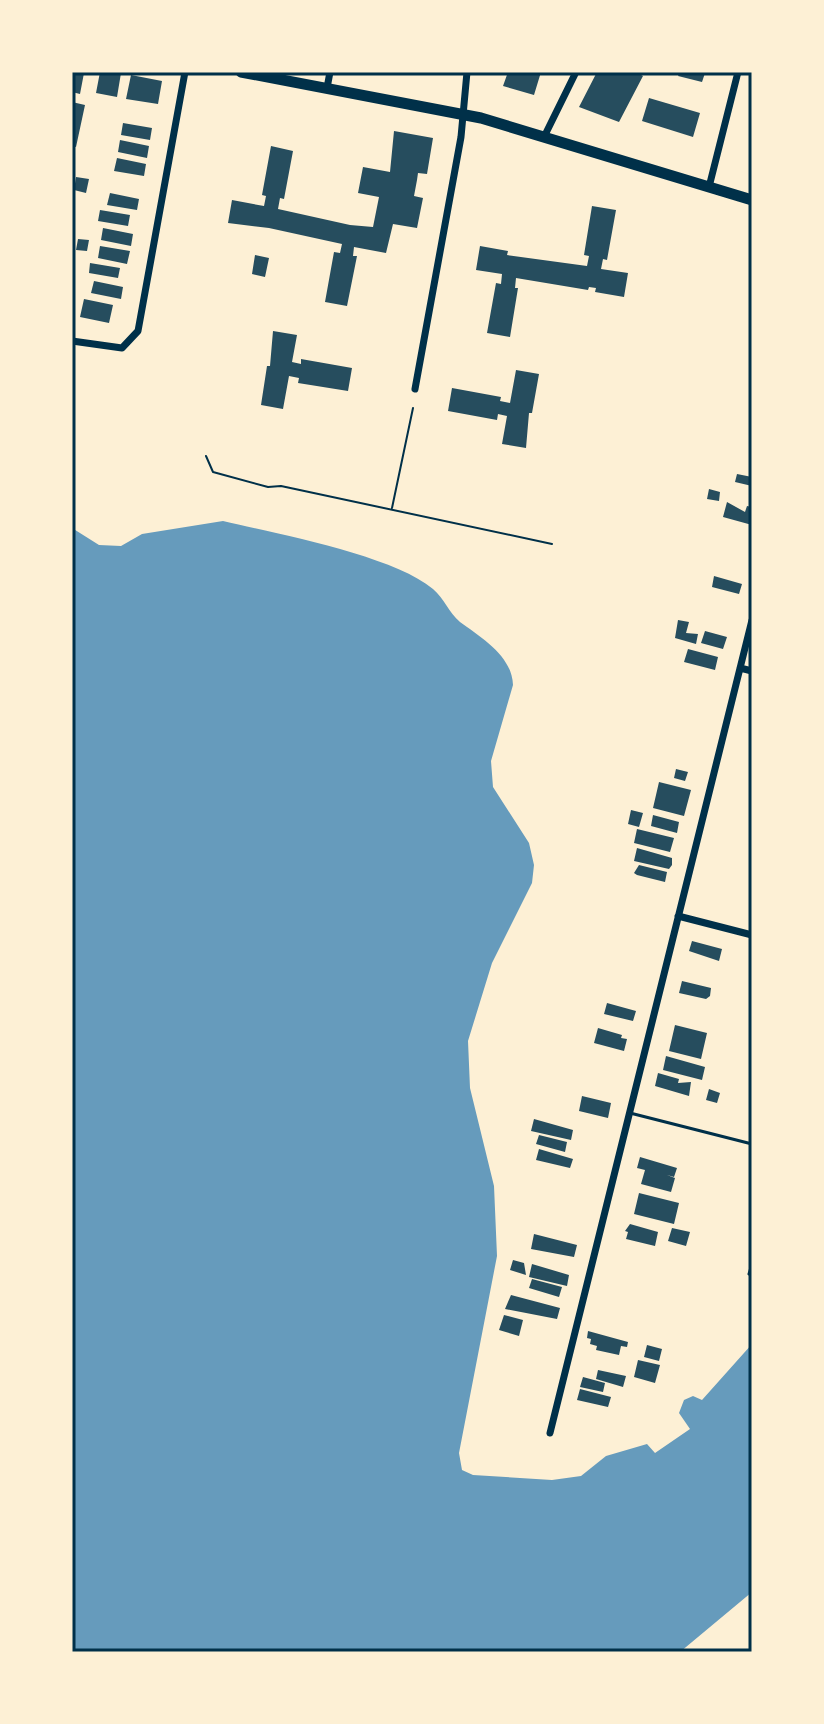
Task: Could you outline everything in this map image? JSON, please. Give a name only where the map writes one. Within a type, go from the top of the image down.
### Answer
[{"type":"main road","points":[[244,72],[277,75],[327,88],[463,114],[752,200]]},
{"type":"street","points":[[72,341],[118,349],[133,340],[139,326],[185,72]]},
{"type":"street","points":[[327,88],[330,72]]},
{"type":"street","points":[[415,389],[463,114],[467,72]]},
{"type":"street","points":[[544,137],[576,72]]},
{"type":"street","points":[[709,187],[738,72]]},
{"type":"street","points":[[550,1433],[752,620]]},
{"type":"street","points":[[740,668],[752,671]]},
{"type":"street","points":[[678,916],[752,935]]},
{"type":"lane","points":[[630,1113],[752,1144]]},
{"type":"lane","points":[[749,1274],[752,1264]]},
{"type":"path","points":[[392,510],[413,408]]},
{"type":"path","points":[[206,456],[213,472],[268,487],[281,486],[552,544]]},
{"type":"water","points":[[223,521],[333,547],[414,577],[433,589],[456,618],[486,641],[507,665],[513,685],[491,761],[493,787],[529,843],[534,865],[532,883],[492,963],[468,1041],[470,1088],[494,1186],[497,1256],[459,1453],[462,1470],[473,1475],[552,1480],[581,1476],[606,1456],[647,1444],[655,1453],[690,1429],[679,1413],[684,1400],[693,1396],[702,1400],[752,1344],[752,1592],[680,1652],[72,1652],[72,528],[99,545],[121,546],[142,534]]},
{"type":"building","points":[[72,72],[84,73],[80,94],[72,92]]},
{"type":"building","points":[[100,72],[121,73],[117,97],[96,93]]},
{"type":"building","points":[[508,72],[541,72],[534,95],[503,86]]},
{"type":"building","points":[[597,72],[636,72],[643,76],[619,122],[579,107]]},
{"type":"building","points":[[680,72],[705,73],[702,82],[678,76]]},
{"type":"building","points":[[131,75],[162,81],[158,104],[126,99]]},
{"type":"building","points":[[649,98],[700,113],[693,137],[642,121]]},
{"type":"building","points":[[72,102],[85,105],[76,147],[72,146]]},
{"type":"building","points":[[123,123],[152,128],[150,140],[121,135]]},
{"type":"building","points":[[394,131],[433,138],[427,174],[418,173],[414,196],[423,198],[417,228],[393,224],[386,253],[354,247],[353,256],[357,256],[347,306],[325,302],[334,252],[340,253],[342,244],[269,228],[228,223],[232,200],[264,206],[266,196],[262,195],[271,146],[293,151],[284,199],[280,198],[278,209],[373,227],[379,197],[358,193],[363,167],[390,172]]},
{"type":"building","points":[[120,140],[149,146],[147,158],[118,152]]},
{"type":"building","points":[[117,158],[146,164],[144,176],[114,171]]},
{"type":"building","points":[[76,177],[89,179],[86,193],[74,190]]},
{"type":"building","points":[[110,193],[139,199],[137,210],[107,205]]},
{"type":"building","points":[[592,206],[616,210],[607,260],[603,259],[601,269],[628,273],[624,297],[595,292],[596,288],[589,287],[588,290],[516,278],[515,288],[518,288],[510,337],[487,333],[496,283],[501,284],[502,274],[476,270],[480,246],[508,251],[507,255],[587,266],[589,256],[584,255]]},
{"type":"building","points":[[100,210],[130,215],[128,226],[98,221]]},
{"type":"building","points":[[103,228],[133,234],[131,246],[101,240]]},
{"type":"building","points":[[78,239],[89,240],[87,251],[76,250]]},
{"type":"building","points":[[100,246],[130,251],[127,264],[98,258]]},
{"type":"building","points":[[255,255],[269,258],[265,277],[252,274]]},
{"type":"building","points":[[90,263],[120,268],[118,278],[89,273]]},
{"type":"building","points":[[94,281],[123,287],[121,299],[91,293]]},
{"type":"building","points":[[84,299],[113,305],[109,323],[80,317]]},
{"type":"building","points":[[273,331],[297,335],[292,362],[301,364],[301,359],[352,368],[348,391],[298,383],[299,378],[289,376],[283,409],[261,405],[267,366],[270,366]]},
{"type":"building","points":[[516,370],[539,374],[532,413],[529,413],[526,448],[502,444],[507,416],[498,414],[497,420],[448,411],[452,388],[501,397],[500,401],[510,403]]},
{"type":"building","points":[[737,474],[752,477],[752,486],[735,482]]},
{"type":"building","points":[[709,489],[720,492],[719,501],[707,499]]},
{"type":"building","points":[[727,502],[745,512],[747,506],[752,507],[752,525],[723,517]]},
{"type":"building","points":[[714,576],[742,584],[739,594],[712,587]]},
{"type":"building","points":[[678,620],[689,622],[686,633],[698,634],[696,644],[675,638]]},
{"type":"building","points":[[705,631],[727,637],[723,649],[701,643]]},
{"type":"building","points":[[688,649],[718,657],[715,670],[684,662]]},
{"type":"building","points":[[676,769],[688,772],[685,781],[674,778]]},
{"type":"building","points":[[659,782],[691,790],[684,816],[653,808]]},
{"type":"building","points":[[631,810],[643,813],[639,827],[628,824]]},
{"type":"building","points":[[653,815],[679,822],[677,833],[651,826]]},
{"type":"building","points":[[637,829],[674,838],[670,852],[634,843]]},
{"type":"building","points":[[637,848],[672,858],[672,865],[669,869],[634,861]]},
{"type":"building","points":[[639,865],[667,872],[665,882],[637,875],[634,873]]},
{"type":"building","points":[[692,941],[722,949],[719,961],[689,951]]},
{"type":"building","points":[[682,981],[711,988],[710,996],[706,999],[679,993]]},
{"type":"building","points":[[607,1003],[636,1011],[633,1021],[604,1014]]},
{"type":"building","points":[[675,1025],[707,1033],[701,1059],[669,1051]]},
{"type":"building","points":[[598,1028],[627,1039],[624,1051],[594,1043]]},
{"type":"building","points":[[666,1056],[705,1067],[702,1080],[663,1070]]},
{"type":"building","points":[[658,1073],[679,1079],[678,1083],[691,1082],[689,1096],[655,1086]]},
{"type":"building","points":[[709,1089],[720,1093],[717,1103],[706,1100]]},
{"type":"building","points":[[582,1096],[611,1103],[608,1118],[579,1111]]},
{"type":"building","points":[[534,1119],[573,1130],[571,1140],[531,1131]]},
{"type":"building","points":[[539,1135],[567,1142],[565,1152],[536,1144]]},
{"type":"building","points":[[539,1149],[573,1159],[570,1168],[536,1160]]},
{"type":"building","points":[[640,1157],[677,1168],[674,1177],[667,1175],[675,1178],[671,1192],[641,1184],[645,1170],[637,1168]]},
{"type":"building","points":[[639,1193],[679,1203],[674,1224],[634,1214]]},
{"type":"building","points":[[630,1224],[658,1232],[655,1246],[626,1239],[628,1232],[625,1231]]},
{"type":"building","points":[[672,1228],[690,1232],[686,1246],[668,1241]]},
{"type":"building","points":[[534,1234],[577,1245],[574,1257],[531,1249]]},
{"type":"building","points":[[513,1260],[524,1263],[526,1275],[510,1270]]},
{"type":"building","points":[[532,1264],[569,1275],[567,1286],[529,1277]]},
{"type":"building","points":[[532,1279],[562,1287],[559,1297],[529,1288]]},
{"type":"building","points":[[511,1295],[560,1308],[557,1319],[505,1309]]},
{"type":"building","points":[[504,1315],[523,1320],[519,1336],[499,1330]]},
{"type":"building","points":[[588,1331],[628,1342],[627,1347],[621,1346],[619,1355],[596,1350],[597,1346],[590,1344],[591,1339],[587,1338]]},
{"type":"building","points":[[647,1345],[662,1349],[659,1361],[644,1357]]},
{"type":"building","points":[[638,1360],[660,1365],[655,1383],[634,1377]]},
{"type":"building","points":[[598,1370],[626,1376],[623,1387],[596,1379]]},
{"type":"building","points":[[583,1377],[605,1383],[603,1392],[580,1387]]},
{"type":"building","points":[[580,1389],[611,1397],[608,1407],[577,1400]]}]
